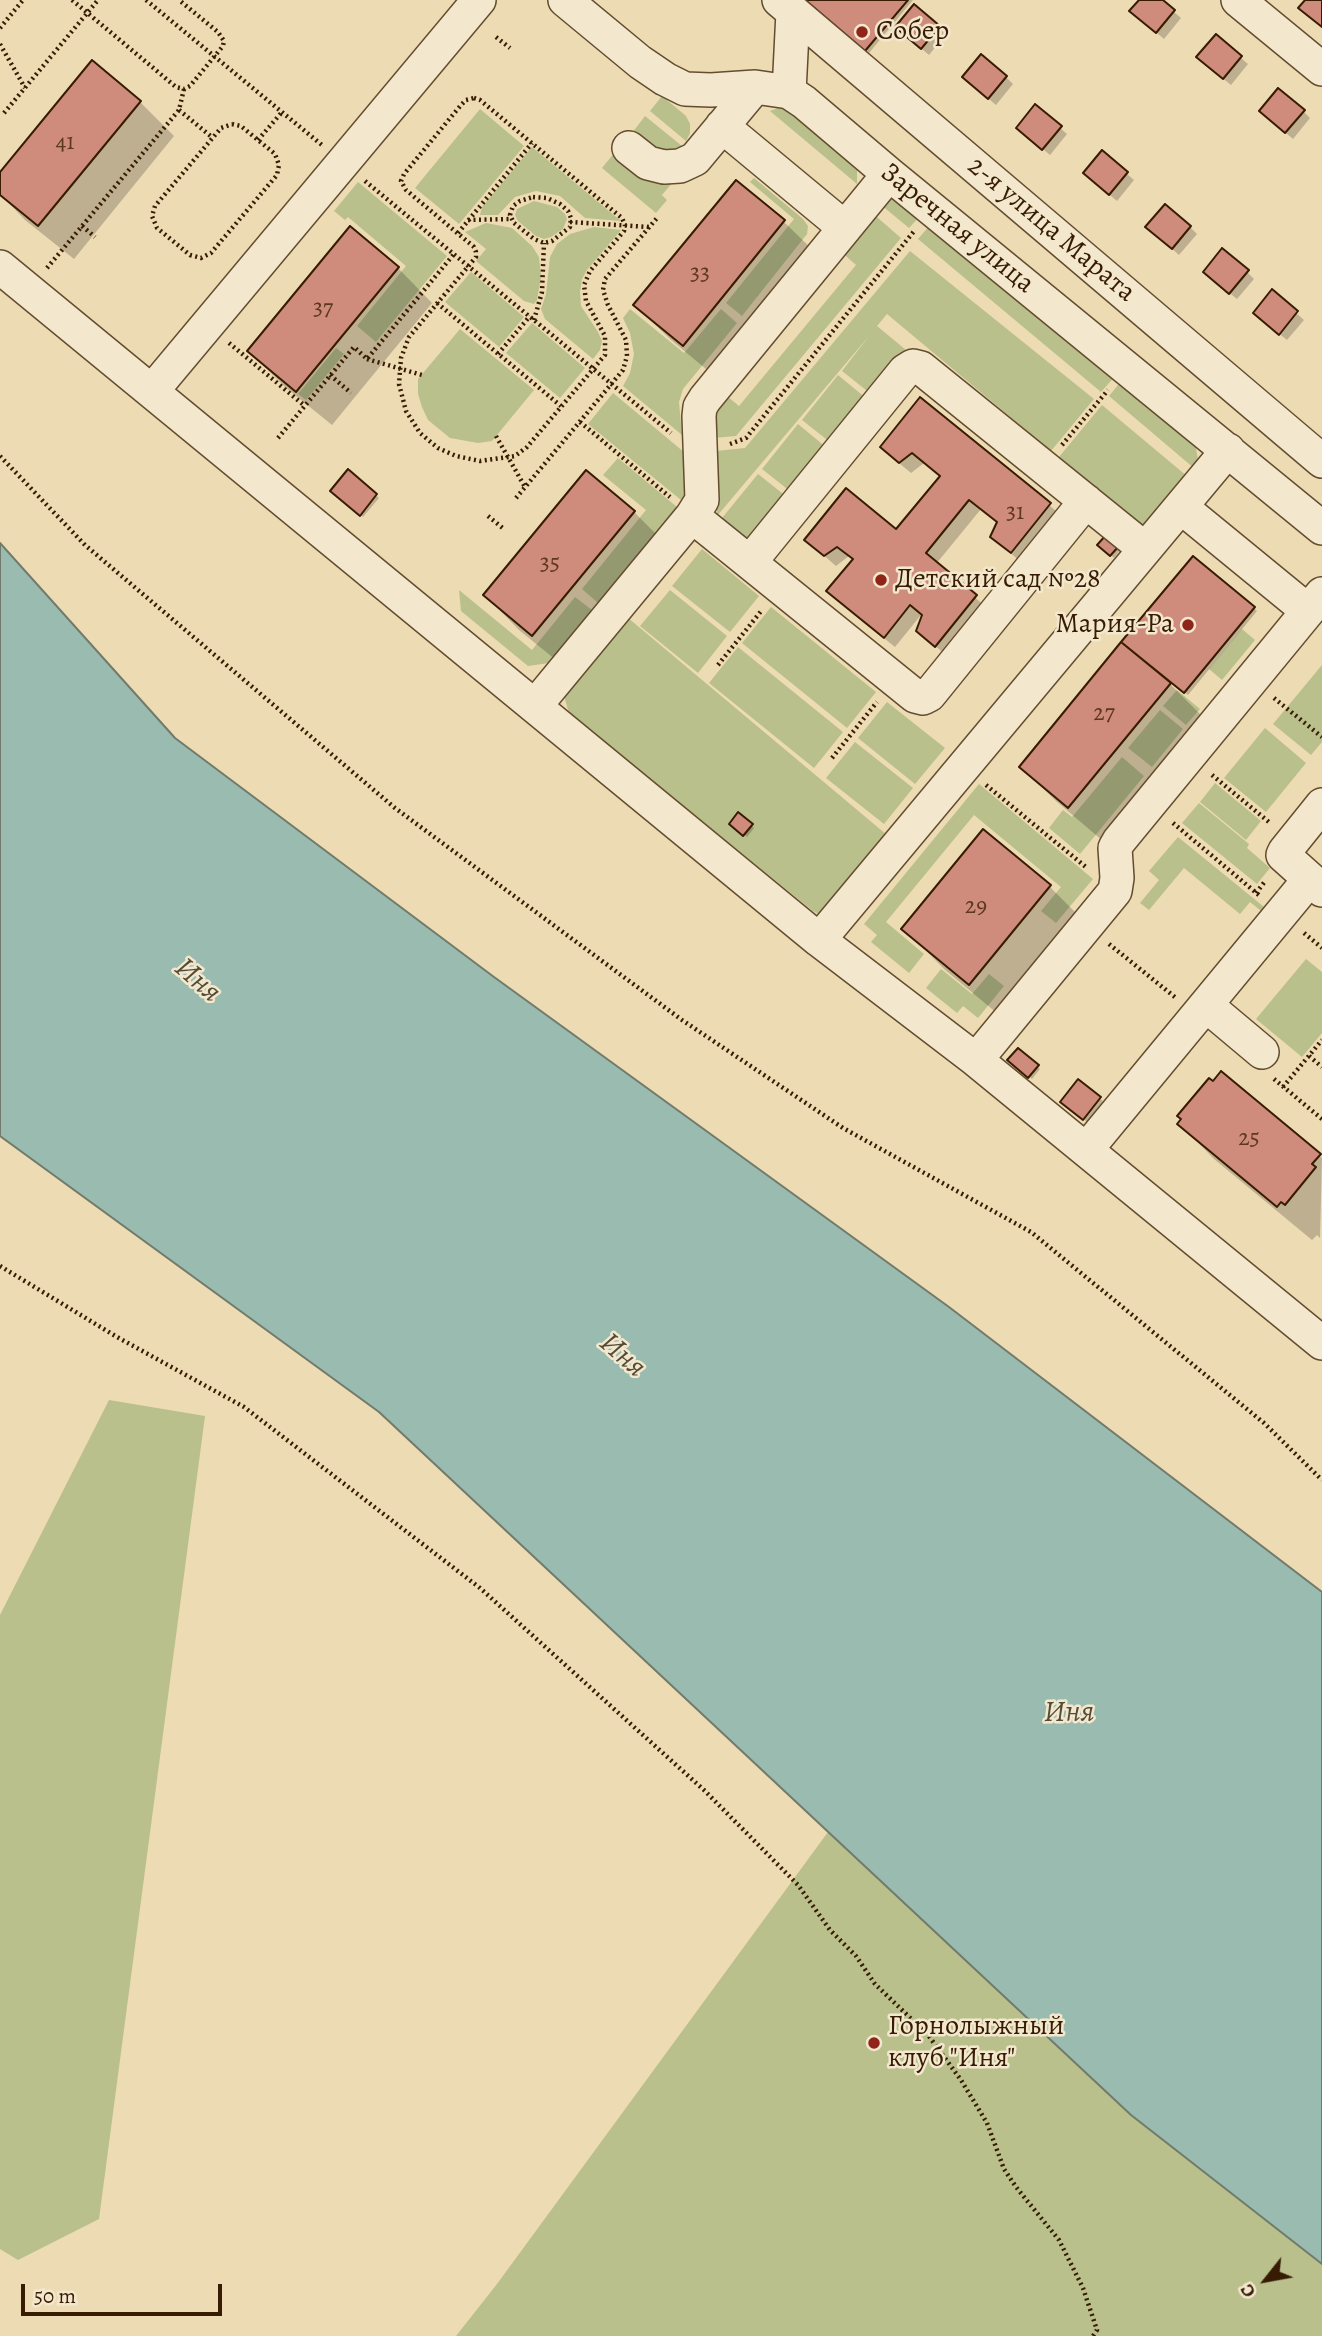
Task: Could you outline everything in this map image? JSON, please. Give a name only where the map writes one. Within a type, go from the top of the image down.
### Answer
[{"type":"street","points":[[152,391],[479,0]]},
{"type":"street","points":[[565,0],[640,62],[685,89],[755,88],[789,92],[786,6]]},
{"type":"street","points":[[1238,0],[1322,69]]},
{"type":"street","name":"2-я улица Марата","points":[[786,6],[1322,461]]},
{"type":"street","points":[[629,148],[648,163],[664,167],[680,166],[695,159],[755,88]]},
{"type":"street","name":"Заречная улица","points":[[789,92],[1322,528]]},
{"type":"street","points":[[722,126],[845,228]]},
{"type":"street","points":[[535,706],[692,516],[702,500],[700,407],[889,174]]},
{"type":"street","points":[[0,267],[819,940],[976,1060],[1322,1343]]},
{"type":"street","points":[[750,562],[905,371],[913,366],[921,368],[1145,549]]},
{"type":"street","points":[[819,940],[1228,450]]},
{"type":"street","points":[[692,516],[915,696],[923,698],[929,695],[1086,501]]},
{"type":"street","points":[[976,1060],[1115,891],[1115,848],[1315,603],[1181,507]]},
{"type":"street","points":[[1086,1150],[1281,914],[1315,885],[1283,855],[1322,805]]},
{"type":"street","points":[[1206,1005],[1262,1052]]},
{"type":"path","points":[[0,27],[23,0]]},
{"type":"path","points":[[72,0],[176,87],[184,89],[190,86],[223,46],[222,36],[179,0]]},
{"type":"path","points":[[4,113],[98,0]]},
{"type":"path","points":[[146,0],[323,146]]},
{"type":"path","points":[[496,37],[510,48]]},
{"type":"path","points":[[0,44],[25,88]]},
{"type":"path","points":[[29,290],[179,110],[184,89]]},
{"type":"path","points":[[474,97],[480,100],[622,218],[625,225],[624,231],[590,271],[584,285],[586,302],[605,336],[605,355],[527,447],[508,457],[480,461],[456,456],[438,448],[420,433],[406,411],[399,384],[401,358],[409,337],[476,257],[476,252],[474,247],[406,190],[401,181],[466,100],[474,97]]},
{"type":"path","points":[[179,110],[212,138]]},
{"type":"path","points":[[258,140],[282,112]]},
{"type":"path","points":[[232,124],[241,126],[275,154],[279,165],[277,175],[211,253],[201,258],[190,256],[157,228],[152,216],[155,206],[212,138],[221,128],[232,124]]},
{"type":"path","points":[[458,233],[532,143]]},
{"type":"path","points":[[359,176],[679,439]]},
{"type":"path","points":[[533,197],[547,198],[559,204],[568,211],[570,222],[565,232],[544,243],[534,239],[512,219],[510,215],[513,206],[533,197]]},
{"type":"path","points":[[726,444],[746,438],[932,209]]},
{"type":"path","points":[[516,498],[623,370],[627,356],[626,340],[603,290],[606,279],[656,218]]},
{"type":"path","points":[[468,220],[512,219]]},
{"type":"path","points":[[570,222],[649,227]]},
{"type":"path","points":[[82,226],[95,236]]},
{"type":"path","points":[[498,354],[532,318],[542,292],[544,243]]},
{"type":"path","points":[[367,359],[454,254]]},
{"type":"path","points":[[437,303],[561,406]]},
{"type":"path","points":[[223,338],[305,405]]},
{"type":"path","points":[[278,438],[354,347],[367,359],[422,375]]},
{"type":"path","points":[[1055,454],[1127,368]]},
{"type":"path","points":[[330,375],[351,393]]},
{"type":"path","points":[[580,422],[692,516]]},
{"type":"path","points":[[496,436],[525,487]]},
{"type":"path","points":[[0,456],[85,545],[395,808],[671,1012],[843,1128],[1031,1232],[1264,1423],[1322,1480]]},
{"type":"path","points":[[488,516],[504,529]]},
{"type":"path","points":[[718,665],[780,587]]},
{"type":"path","points":[[1252,679],[1322,737]]},
{"type":"path","points":[[832,758],[895,680]]},
{"type":"path","points":[[1189,756],[1293,841]]},
{"type":"path","points":[[964,766],[1115,891]]},
{"type":"path","points":[[1150,803],[1322,948]]},
{"type":"path","points":[[1283,1087],[1322,1040]]},
{"type":"path","points":[[1309,1056],[1322,1067]]},
{"type":"path","points":[[0,1266],[117,1337],[244,1407],[480,1588],[705,1791],[798,1885],[831,1930],[856,1956],[875,1984],[928,2035],[961,2080],[987,2123],[1004,2169],[1059,2240],[1083,2288],[1097,2330],[1103,2336]]},
{"type":"path","points":[[1093,2336],[1097,2330]]},
{"type":"green space","points":[[662,96],[686,116],[690,133],[686,141],[650,111]]},
{"type":"green space","points":[[480,109],[524,146],[459,224],[415,188]]},
{"type":"green space","points":[[787,109],[852,160],[857,169],[857,184],[770,111]]},
{"type":"green space","points":[[645,116],[682,146],[662,154],[632,133]]},
{"type":"green space","points":[[532,147],[621,221],[585,218],[560,196],[536,191],[515,197],[498,215],[480,215],[482,207]]},
{"type":"green space","points":[[615,152],[678,176],[662,195],[667,200],[656,213],[602,168]]},
{"type":"green space","points":[[754,178],[808,226],[807,234],[742,316],[726,303],[794,219],[750,182]]},
{"type":"green space","points":[[358,182],[447,256],[376,342],[357,326],[406,266],[348,217],[345,220],[334,211]]},
{"type":"green space","points":[[891,199],[900,201],[920,216],[909,228],[880,204]]},
{"type":"green space","points":[[534,201],[557,207],[565,214],[567,219],[563,229],[544,239],[518,221],[515,215],[517,209]]},
{"type":"green space","points":[[870,211],[901,238],[736,436],[713,438],[712,423],[722,392],[739,406],[856,265],[838,249]]},
{"type":"green space","points":[[486,223],[512,228],[532,246],[539,257],[541,277],[534,304],[524,301],[476,261],[486,249],[465,232]]},
{"type":"green space","points":[[931,224],[1117,374],[1101,392],[918,239]]},
{"type":"green space","points":[[594,227],[621,230],[582,279],[581,306],[602,341],[600,350],[593,359],[545,319],[541,309],[546,294],[550,257],[557,244],[570,234]]},
{"type":"green space","points":[[910,251],[1094,399],[1051,451],[887,314],[877,326],[906,350],[871,394],[842,371],[869,336],[717,516],[716,451],[745,448]]},
{"type":"green space","points":[[471,272],[524,317],[499,347],[445,302]]},
{"type":"green space","points":[[630,309],[684,353],[721,309],[737,323],[683,389],[679,402],[682,435],[623,386],[630,373],[634,354],[630,333],[623,318]]},
{"type":"green space","points":[[532,323],[585,368],[560,398],[506,353]]},
{"type":"green space","points":[[460,329],[534,390],[492,441],[478,443],[450,438],[428,420],[418,394],[418,379]]},
{"type":"green space","points":[[336,348],[344,354],[306,400],[298,394]]},
{"type":"green space","points":[[838,375],[867,399],[831,443],[802,420]]},
{"type":"green space","points":[[1123,379],[1189,435],[1196,448],[1198,460],[1195,469],[1109,396]]},
{"type":"green space","points":[[613,393],[684,452],[687,493],[681,500],[588,424]]},
{"type":"green space","points":[[1102,405],[1188,477],[1145,529],[1059,457]]},
{"type":"green space","points":[[798,424],[827,448],[791,492],[762,469]]},
{"type":"green space","points":[[618,458],[677,507],[598,603],[582,589],[646,510],[603,475]]},
{"type":"green space","points":[[758,474],[787,497],[751,542],[722,518]]},
{"type":"green space","points":[[702,549],[759,596],[730,632],[672,586]]},
{"type":"green space","points":[[459,590],[532,650],[575,597],[592,610],[549,663],[528,666],[461,611]]},
{"type":"green space","points":[[670,590],[727,636],[698,673],[640,626]]},
{"type":"green space","points":[[771,607],[876,692],[847,728],[742,643]]},
{"type":"green space","points":[[627,617],[893,840],[820,915],[569,713],[564,696]]},
{"type":"green space","points":[[1242,629],[1255,640],[1222,680],[1209,669]]},
{"type":"green space","points":[[738,647],[843,732],[814,768],[709,683]]},
{"type":"green space","points":[[1322,665],[1322,742],[1311,755],[1273,724]]},
{"type":"green space","points":[[1177,690],[1200,709],[1186,725],[1163,706]]},
{"type":"green space","points":[[887,702],[945,748],[915,784],[858,738]]},
{"type":"green space","points":[[1160,710],[1183,729],[1152,767],[1128,748]]},
{"type":"green space","points":[[1265,728],[1306,763],[1266,812],[1224,778]]},
{"type":"green space","points":[[855,742],[913,788],[884,824],[826,778]]},
{"type":"green space","points":[[1122,757],[1144,776],[1080,854],[1049,828],[1063,810],[1072,817]]},
{"type":"green space","points":[[1215,783],[1261,821],[1246,840],[1200,802]]},
{"type":"green space","points":[[979,784],[1093,879],[1056,923],[1041,911],[1061,887],[974,815],[886,922],[924,954],[909,973],[871,942],[877,935],[864,924]]},
{"type":"green space","points":[[1199,803],[1249,844],[1247,848],[1270,868],[1257,884],[1182,823]]},
{"type":"green space","points":[[1178,837],[1269,911],[1266,915],[1250,902],[1240,914],[1184,868],[1149,910],[1140,903],[1159,880],[1149,871]]},
{"type":"green space","points":[[1306,959],[1322,972],[1322,1033],[1302,1057],[1256,1019]]},
{"type":"green space","points":[[941,969],[972,994],[989,974],[1004,986],[978,1018],[963,1006],[957,1013],[926,988]]},
{"type":"green space","points":[[109,1400],[205,1416],[99,2219],[18,2260],[0,2249],[0,1615]]},
{"type":"green space","name":"Горнолыжный клуб \"Иня\"","points":[[828,1832],[1322,2255],[1322,2336],[456,2336],[497,2284]]},
{"type":"water","name":"Иня","points":[[0,543],[175,738],[494,977],[949,1307],[1322,1592],[1322,2264],[1131,2115],[379,1412],[0,1136]]},
{"type":"building","name":"Собер","points":[[805,0],[908,0],[865,51]]},
{"type":"building","points":[[1139,0],[1163,0],[1175,10],[1156,33],[1129,11]]},
{"type":"building","points":[[1305,0],[1322,0],[1322,27],[1298,8]]},
{"type":"building","points":[[914,4],[940,26],[921,49],[895,27]]},
{"type":"building","points":[[1216,34],[1242,56],[1223,79],[1196,57]]},
{"type":"building","points":[[981,54],[1007,76],[988,99],[962,77]]},
{"type":"building","points":[[92,60],[141,101],[38,226],[0,195],[0,172]]},
{"type":"building","points":[[1278,88],[1305,110],[1285,133],[1259,111]]},
{"type":"building","points":[[1035,104],[1062,126],[1042,150],[1016,128]]},
{"type":"building","points":[[1102,150],[1128,172],[1109,195],[1083,173]]},
{"type":"building","points":[[736,180],[785,220],[683,346],[633,305]]},
{"type":"building","points":[[1165,204],[1191,226],[1172,249],[1145,227]]},
{"type":"building","points":[[350,226],[399,267],[296,392],[247,351]]},
{"type":"building","points":[[1222,248],[1249,270],[1229,294],[1203,272]]},
{"type":"building","points":[[1272,289],[1298,311],[1279,335],[1253,313]]},
{"type":"building","points":[[920,397],[1051,503],[1011,553],[990,537],[997,522],[969,500],[926,553],[977,595],[935,647],[916,631],[922,615],[910,605],[884,638],[826,591],[853,559],[837,547],[824,556],[804,540],[846,488],[896,529],[940,476],[912,453],[899,463],[880,447]]},
{"type":"building","points":[[348,469],[377,494],[360,516],[330,491]]},
{"type":"building","points":[[586,470],[635,511],[532,636],[483,595]]},
{"type":"building","points":[[1106,535],[1119,546],[1110,556],[1097,545]]},
{"type":"building","name":"Мария-Ра","points":[[1193,556],[1255,607],[1184,693],[1121,642]]},
{"type":"building","points":[[1121,642],[1171,683],[1068,808],[1019,767]]},
{"type":"building","points":[[738,812],[753,824],[743,836],[729,824]]},
{"type":"building","points":[[983,829],[1051,885],[969,985],[901,929]]},
{"type":"building","points":[[1018,1048],[1039,1065],[1028,1078],[1007,1060]]},
{"type":"building","points":[[1221,1071],[1321,1154],[1312,1164],[1316,1167],[1285,1205],[1281,1202],[1277,1207],[1177,1124],[1181,1119],[1177,1116],[1209,1078],[1213,1081]]},
{"type":"building","points":[[1078,1079],[1101,1097],[1083,1120],[1060,1102]]},
{"type":"place","name":"Собер","points":[[862,32]]},
{"type":"place","name":"Детский сад №28","points":[[881,580]]},
{"type":"place","name":"Мария-Ра","points":[[1188,625]]},
{"type":"place","name":"Горнолыжный клуб \"Иня\"","points":[[874,2043]]}]
